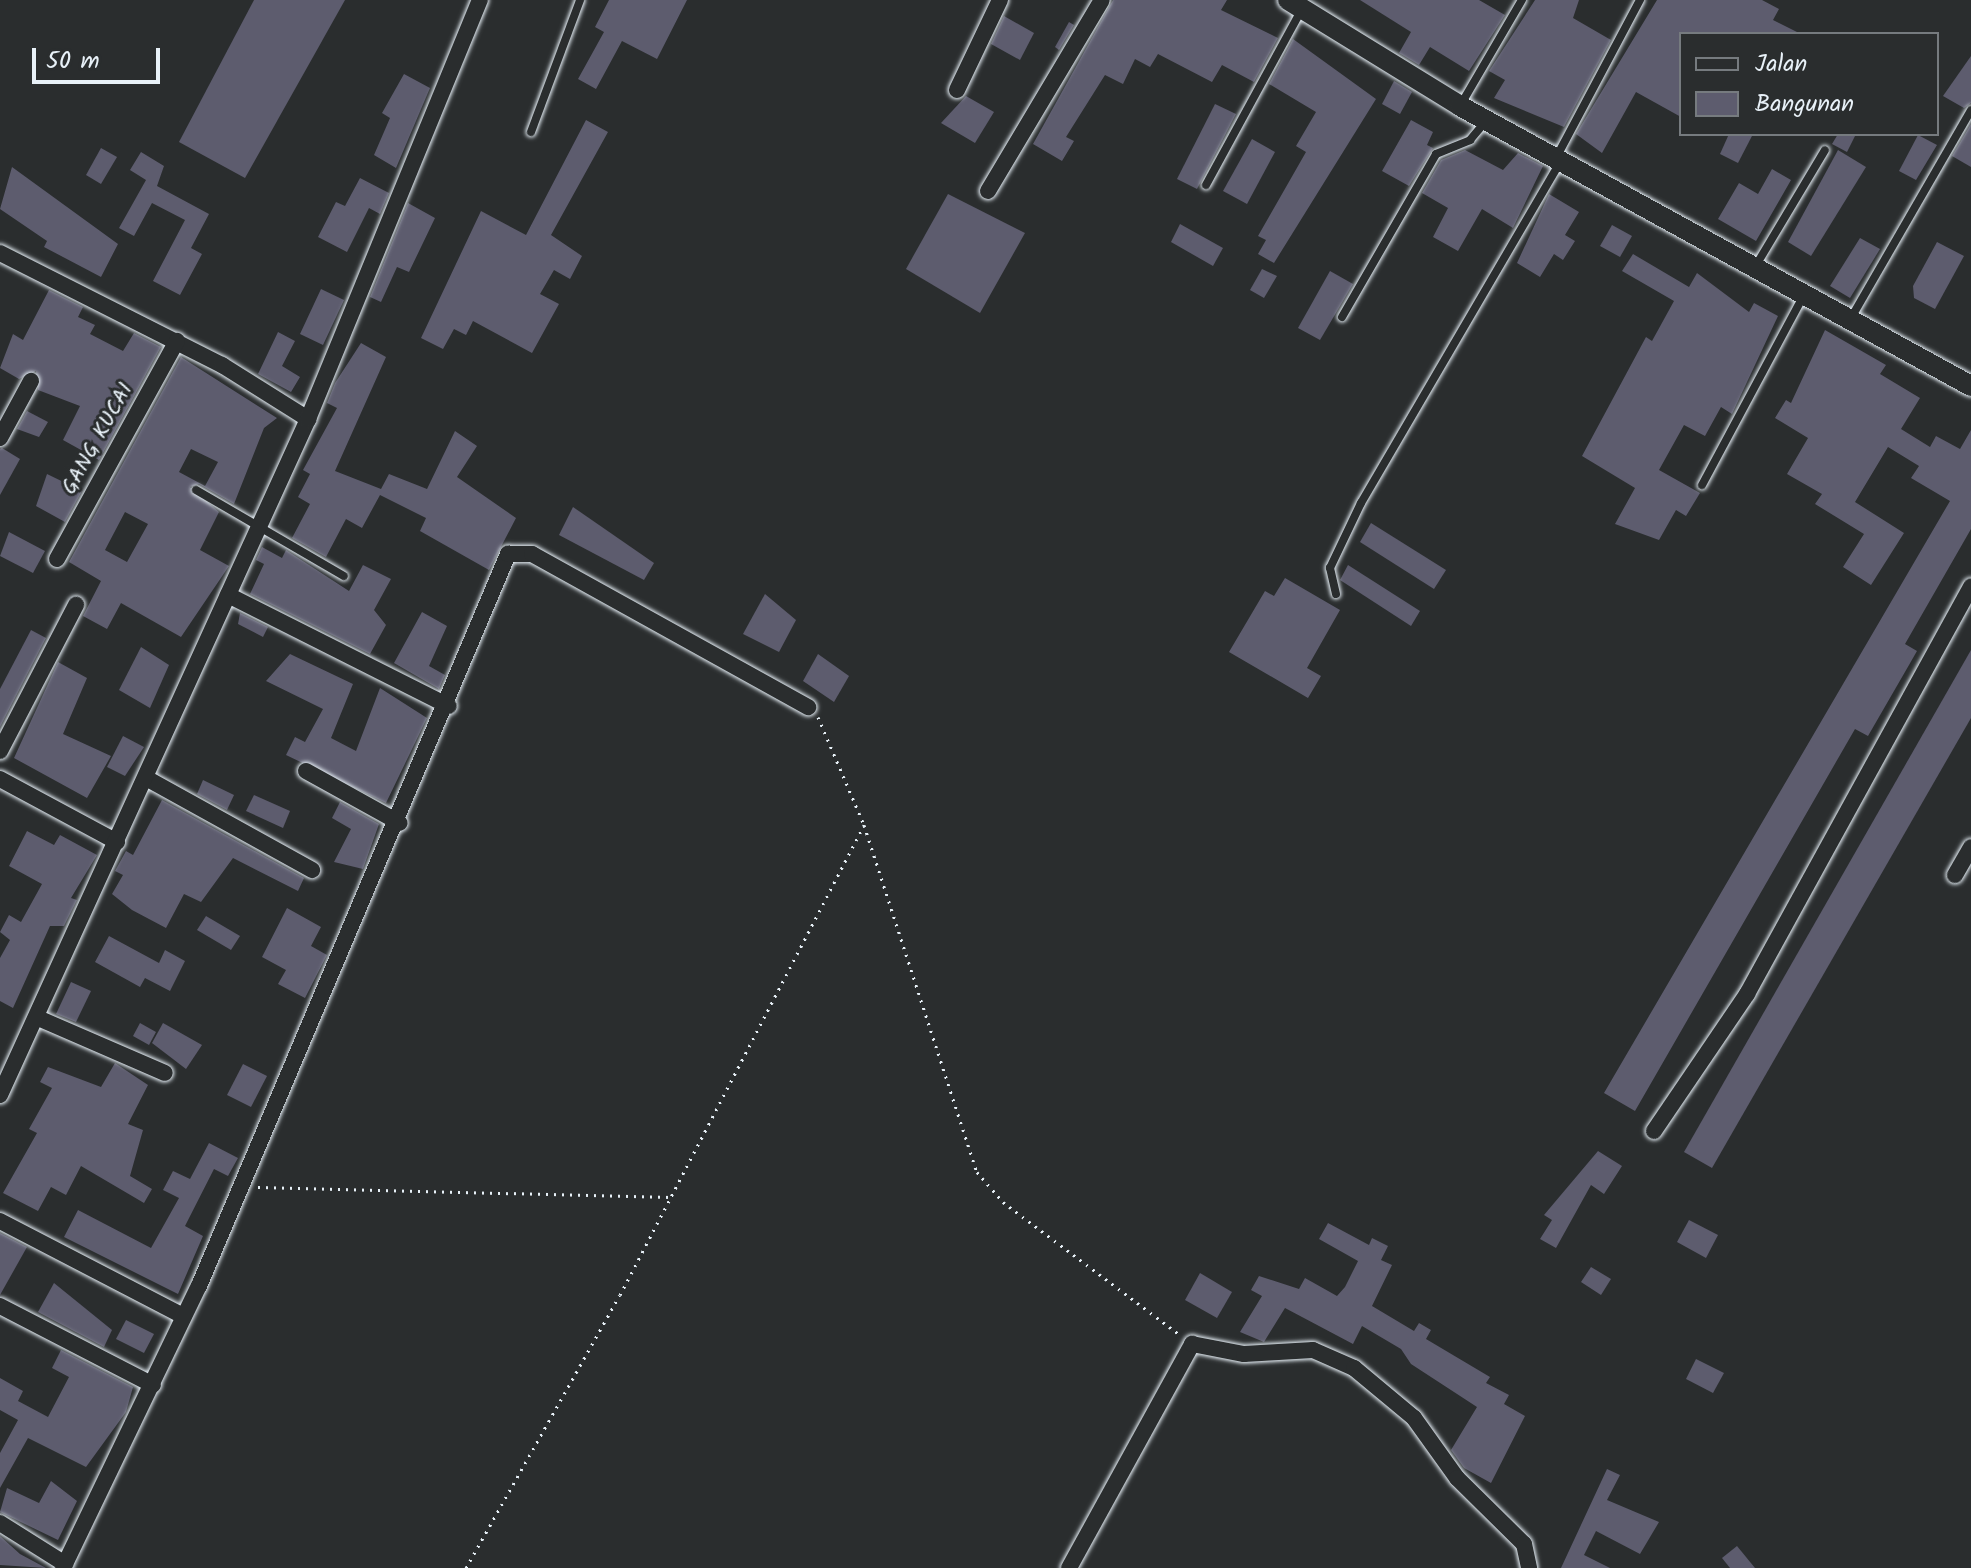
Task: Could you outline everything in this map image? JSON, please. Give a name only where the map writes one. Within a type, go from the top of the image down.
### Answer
[{"type":"street","points":[[0,1095],[38,1018],[308,419],[480,0]]},
{"type":"street","points":[[957,90],[1000,0]]},
{"type":"street","points":[[988,191],[1102,0]]},
{"type":"street","points":[[1295,4],[1460,106],[1755,268],[1806,291],[1971,386]]},
{"type":"street","points":[[0,253],[177,341],[308,419]]},
{"type":"street","name":"GANG KUCAI","points":[[57,559],[177,341]]},
{"type":"street","points":[[0,438],[31,381]]},
{"type":"street","points":[[0,1523],[64,1566],[153,1385],[400,823],[449,706],[504,560],[523,551],[808,707]]},
{"type":"street","points":[[1654,1131],[1747,994],[1971,586]]},
{"type":"street","points":[[228,595],[449,706]]},
{"type":"street","points":[[0,751],[76,605]]},
{"type":"street","points":[[306,771],[400,823]]},
{"type":"street","points":[[146,778],[312,870]]},
{"type":"street","points":[[0,779],[117,842]]},
{"type":"street","points":[[1955,875],[1971,847]]},
{"type":"street","points":[[38,1018],[165,1073]]},
{"type":"street","points":[[0,1221],[183,1316]]},
{"type":"street","points":[[0,1306],[153,1385]]},
{"type":"street","points":[[1069,1568],[1192,1344],[1244,1354],[1313,1350],[1354,1368],[1414,1418],[1457,1478],[1524,1544],[1529,1568]]},
{"type":"lane","points":[[531,132],[580,0]]},
{"type":"lane","points":[[1460,106],[1522,0]]},
{"type":"lane","points":[[1336,594],[1330,568],[1361,503],[1558,160],[1640,0]]},
{"type":"lane","points":[[1206,185],[1295,4]]},
{"type":"lane","points":[[1850,318],[1971,110]]},
{"type":"lane","points":[[1342,317],[1436,154],[1470,140],[1487,121]]},
{"type":"lane","points":[[1755,268],[1825,150]]},
{"type":"lane","points":[[1702,485],[1806,291]]},
{"type":"lane","points":[[196,490],[344,576]]},
{"type":"path","points":[[808,707],[832,739],[864,825],[977,1172],[1003,1202],[1192,1344]]},
{"type":"path","points":[[466,1568],[671,1197],[864,825]]},
{"type":"path","points":[[240,1186],[671,1197]]},
{"type":"building","points":[[254,0],[345,0],[245,178],[179,142]]},
{"type":"building","points":[[609,0],[687,0],[657,59],[622,41],[596,89],[578,79],[604,32],[595,27]]},
{"type":"building","points":[[1113,0],[1227,0],[1221,10],[1278,38],[1254,82],[1222,65],[1212,82],[1158,54],[1150,67],[1135,59],[1123,84],[1105,75],[1066,137],[1074,141],[1062,161],[1033,144]]},
{"type":"building","points":[[1360,0],[1479,0],[1505,15],[1469,71],[1430,47],[1419,65],[1399,53],[1411,32]]},
{"type":"building","points":[[1535,0],[1579,0],[1573,18],[1611,40],[1564,127],[1494,98],[1505,80],[1489,71]]},
{"type":"building","points":[[1657,0],[1762,0],[1779,9],[1773,20],[1797,32],[1679,32],[1679,116],[1636,92],[1602,153],[1576,134]]},
{"type":"building","points":[[1004,16],[1034,33],[1020,60],[991,44]]},
{"type":"building","points":[[1069,22],[1074,25],[1059,50],[1055,47]]},
{"type":"building","points":[[1293,39],[1376,99],[1274,263],[1258,254],[1266,240],[1258,236],[1306,152],[1296,146],[1316,112],[1269,84]]},
{"type":"building","points":[[1971,56],[1971,103],[1964,108],[1943,96]]},
{"type":"building","points":[[404,74],[430,88],[396,168],[374,155],[390,118],[382,113]]},
{"type":"building","points":[[1394,81],[1412,92],[1400,114],[1382,104]]},
{"type":"building","points":[[966,96],[994,112],[975,143],[941,123]]},
{"type":"building","points":[[1215,104],[1236,114],[1197,189],[1177,179]]},
{"type":"building","points":[[586,120],[608,132],[551,235],[582,256],[570,279],[554,270],[540,294],[559,304],[532,353],[473,321],[466,335],[454,329],[443,349],[421,338],[481,211],[526,235]]},
{"type":"building","points":[[1411,120],[1433,132],[1427,145],[1433,148],[1409,186],[1382,171]]},
{"type":"building","points":[[1971,124],[1971,167],[1952,156]]},
{"type":"building","points":[[1728,136],[1752,136],[1738,163],[1720,154]]},
{"type":"building","points":[[1837,136],[1855,136],[1847,152],[1832,144]]},
{"type":"building","points":[[1917,136],[1937,145],[1916,180],[1899,171]]},
{"type":"building","points":[[1252,139],[1275,152],[1247,204],[1223,191]]},
{"type":"building","points":[[101,148],[117,157],[101,184],[86,175]]},
{"type":"building","points":[[1465,150],[1503,170],[1518,153],[1543,166],[1513,228],[1482,209],[1458,251],[1433,237],[1448,208],[1422,193],[1441,160]]},
{"type":"building","points":[[1838,150],[1866,167],[1811,256],[1788,242]]},
{"type":"building","points":[[141,152],[164,166],[157,186],[209,214],[191,248],[202,254],[180,295],[153,281],[185,220],[152,203],[134,236],[119,228],[146,180],[130,170]]},
{"type":"building","points":[[12,167],[118,244],[101,277],[44,247],[47,241],[0,209]]},
{"type":"building","points":[[1772,169],[1791,180],[1756,241],[1718,219],[1739,183],[1758,194]]},
{"type":"building","points":[[360,178],[389,193],[380,214],[369,208],[347,252],[318,237],[336,202],[345,206]]},
{"type":"building","points":[[948,194],[1025,233],[980,313],[906,269]]},
{"type":"building","points":[[1549,194],[1579,212],[1565,235],[1575,241],[1563,260],[1554,254],[1540,277],[1517,263]]},
{"type":"building","points":[[408,203],[435,218],[409,272],[397,267],[381,302],[370,297]]},
{"type":"building","points":[[1180,224],[1223,248],[1213,266],[1171,242]]},
{"type":"building","points":[[1612,225],[1632,236],[1620,257],[1600,246]]},
{"type":"building","points":[[1860,238],[1880,249],[1850,298],[1830,286]]},
{"type":"building","points":[[1937,242],[1964,256],[1935,309],[1914,298],[1913,286]]},
{"type":"building","points":[[1633,254],[1689,287],[1697,273],[1749,312],[1754,303],[1778,316],[1732,414],[1721,407],[1705,436],[1684,425],[1659,470],[1700,493],[1686,516],[1676,510],[1659,540],[1615,524],[1635,488],[1582,456],[1646,337],[1652,341],[1674,301],[1622,271]]},
{"type":"building","points":[[1262,269],[1277,276],[1264,298],[1250,290]]},
{"type":"building","points":[[1330,271],[1353,284],[1320,340],[1298,328]]},
{"type":"building","points":[[321,289],[344,300],[323,345],[300,334]]},
{"type":"building","points":[[49,290],[83,307],[78,317],[95,325],[90,334],[123,351],[134,333],[161,347],[99,460],[63,440],[80,406],[38,390],[36,371],[19,379],[0,368],[13,334],[23,340]]},
{"type":"building","points":[[1825,330],[1886,365],[1880,374],[1920,398],[1901,429],[1930,447],[1936,436],[1960,449],[1971,430],[1971,529],[1905,644],[1917,651],[1909,665],[1868,736],[1855,729],[1635,1111],[1604,1093],[1950,501],[1911,478],[1919,466],[1888,447],[1855,502],[1904,533],[1871,585],[1843,567],[1864,534],[1815,504],[1822,494],[1787,474],[1808,438],[1775,418],[1786,400],[1791,403]]},
{"type":"building","points":[[278,332],[295,341],[282,366],[300,377],[291,392],[258,374]]},
{"type":"building","points":[[361,343],[386,357],[335,471],[381,489],[389,474],[427,489],[455,431],[477,446],[457,477],[516,518],[489,570],[420,531],[426,518],[380,495],[362,528],[346,519],[326,557],[292,538],[310,504],[298,497],[310,474],[303,470],[337,408],[327,403],[335,383]]},
{"type":"building","points":[[181,357],[277,418],[264,428],[234,504],[199,484],[190,487],[219,512],[200,550],[229,566],[181,637],[121,603],[107,629],[83,616],[101,581],[69,562]],"holes":[[[191,449],[218,462],[205,486],[179,472]],[[125,512],[148,524],[127,562],[105,550]]]},
{"type":"building","points":[[27,411],[48,422],[39,437],[17,429]]},
{"type":"building","points":[[0,449],[20,459],[0,495]]},
{"type":"building","points":[[47,474],[82,491],[65,522],[36,506]]},
{"type":"building","points":[[573,507],[654,563],[644,580],[559,535]]},
{"type":"building","points":[[1371,523],[1446,570],[1434,589],[1360,542]]},
{"type":"building","points":[[9,532],[45,551],[33,573],[0,556]]},
{"type":"building","points":[[262,547],[282,558],[286,550],[349,591],[363,565],[391,579],[374,610],[386,625],[370,654],[250,594],[264,564],[256,560]]},
{"type":"building","points":[[1348,565],[1420,611],[1411,626],[1340,580]]},
{"type":"building","points":[[1285,578],[1340,610],[1307,668],[1321,676],[1308,698],[1229,652],[1265,591],[1274,596]]},
{"type":"building","points":[[765,594],[796,620],[779,652],[743,634]]},
{"type":"building","points":[[422,612],[447,626],[429,666],[445,675],[439,689],[394,663]]},
{"type":"building","points":[[240,613],[268,627],[263,637],[238,624]]},
{"type":"building","points":[[31,630],[46,638],[0,727],[0,689]]},
{"type":"building","points":[[141,647],[169,665],[150,708],[119,690]]},
{"type":"building","points":[[1971,650],[1971,718],[1712,1168],[1684,1152]]},
{"type":"building","points":[[290,654],[353,684],[331,738],[356,751],[380,688],[427,718],[386,803],[286,755],[295,737],[305,742],[323,709],[266,681]]},
{"type":"building","points":[[818,654],[849,676],[834,702],[803,681]]},
{"type":"building","points":[[58,662],[87,678],[63,734],[111,756],[87,798],[14,758]]},
{"type":"building","points":[[123,736],[144,747],[125,776],[107,767]]},
{"type":"building","points":[[203,780],[234,795],[227,810],[197,794]]},
{"type":"building","points":[[254,795],[290,811],[283,828],[246,811]]},
{"type":"building","points":[[162,800],[304,878],[298,891],[233,858],[201,902],[184,894],[166,928],[132,910],[112,894],[123,875],[115,871],[126,851],[133,855]]},
{"type":"building","points":[[340,802],[379,824],[363,869],[334,862],[351,829],[332,818]]},
{"type":"building","points":[[27,831],[54,845],[60,835],[97,855],[71,898],[77,900],[64,926],[50,926],[13,1008],[0,1001],[0,958],[10,940],[0,932],[9,915],[21,922],[42,884],[9,866]]},
{"type":"building","points":[[287,908],[321,927],[311,946],[327,955],[305,998],[278,984],[286,970],[262,957]]},
{"type":"building","points":[[206,916],[240,936],[231,950],[197,930]]},
{"type":"building","points":[[109,936],[159,963],[165,950],[185,961],[170,991],[145,978],[140,987],[95,962]]},
{"type":"building","points":[[71,982],[91,991],[76,1022],[56,1014]]},
{"type":"building","points":[[140,1023],[156,1032],[149,1045],[133,1036]]},
{"type":"building","points":[[163,1023],[202,1045],[186,1069],[152,1043]]},
{"type":"building","points":[[115,1063],[148,1085],[128,1124],[143,1130],[130,1176],[152,1189],[144,1203],[81,1166],[66,1195],[51,1187],[38,1211],[3,1193],[37,1133],[29,1129],[52,1088],[40,1082],[48,1067],[101,1087]]},
{"type":"building","points":[[243,1064],[267,1076],[251,1107],[227,1095]]},
{"type":"building","points":[[209,1143],[238,1158],[228,1176],[214,1169],[185,1226],[203,1236],[178,1294],[64,1237],[78,1210],[151,1248],[179,1198],[163,1190],[173,1171],[190,1179]]},
{"type":"building","points":[[1598,1151],[1622,1166],[1604,1194],[1591,1185],[1556,1248],[1540,1239],[1552,1220],[1544,1215]]},
{"type":"building","points":[[1689,1220],[1718,1235],[1706,1258],[1677,1242]]},
{"type":"building","points":[[1328,1223],[1369,1245],[1372,1238],[1388,1246],[1381,1260],[1392,1265],[1372,1306],[1414,1331],[1419,1323],[1431,1330],[1426,1339],[1490,1377],[1486,1383],[1509,1395],[1504,1404],[1525,1416],[1491,1483],[1464,1468],[1451,1450],[1477,1407],[1411,1364],[1401,1349],[1362,1326],[1353,1344],[1285,1308],[1264,1342],[1240,1332],[1262,1296],[1251,1290],[1259,1276],[1299,1289],[1305,1278],[1337,1296],[1345,1287],[1358,1261],[1319,1239]]},
{"type":"building","points":[[0,1233],[27,1247],[0,1295]]},
{"type":"building","points":[[1591,1267],[1611,1279],[1601,1295],[1581,1282]]},
{"type":"building","points":[[1200,1273],[1232,1292],[1217,1318],[1185,1300]]},
{"type":"building","points":[[54,1283],[112,1330],[104,1347],[38,1312]]},
{"type":"building","points":[[126,1320],[154,1334],[144,1353],[116,1339]]},
{"type":"building","points":[[61,1350],[133,1387],[126,1412],[86,1467],[28,1438],[0,1488],[0,1453],[18,1420],[0,1410],[0,1378],[23,1391],[18,1401],[48,1417],[69,1377],[52,1368]]},
{"type":"building","points":[[1696,1359],[1724,1373],[1713,1393],[1686,1379]]},
{"type":"building","points":[[1607,1469],[1620,1475],[1607,1500],[1659,1522],[1640,1554],[1596,1531],[1584,1555],[1610,1568],[1561,1568]]},
{"type":"building","points":[[51,1481],[77,1501],[58,1540],[0,1512],[7,1488],[39,1503]]},
{"type":"building","points":[[0,1536],[20,1554],[46,1568],[0,1565]]},
{"type":"building","points":[[1737,1546],[1755,1568],[1730,1568],[1722,1558]]}]
